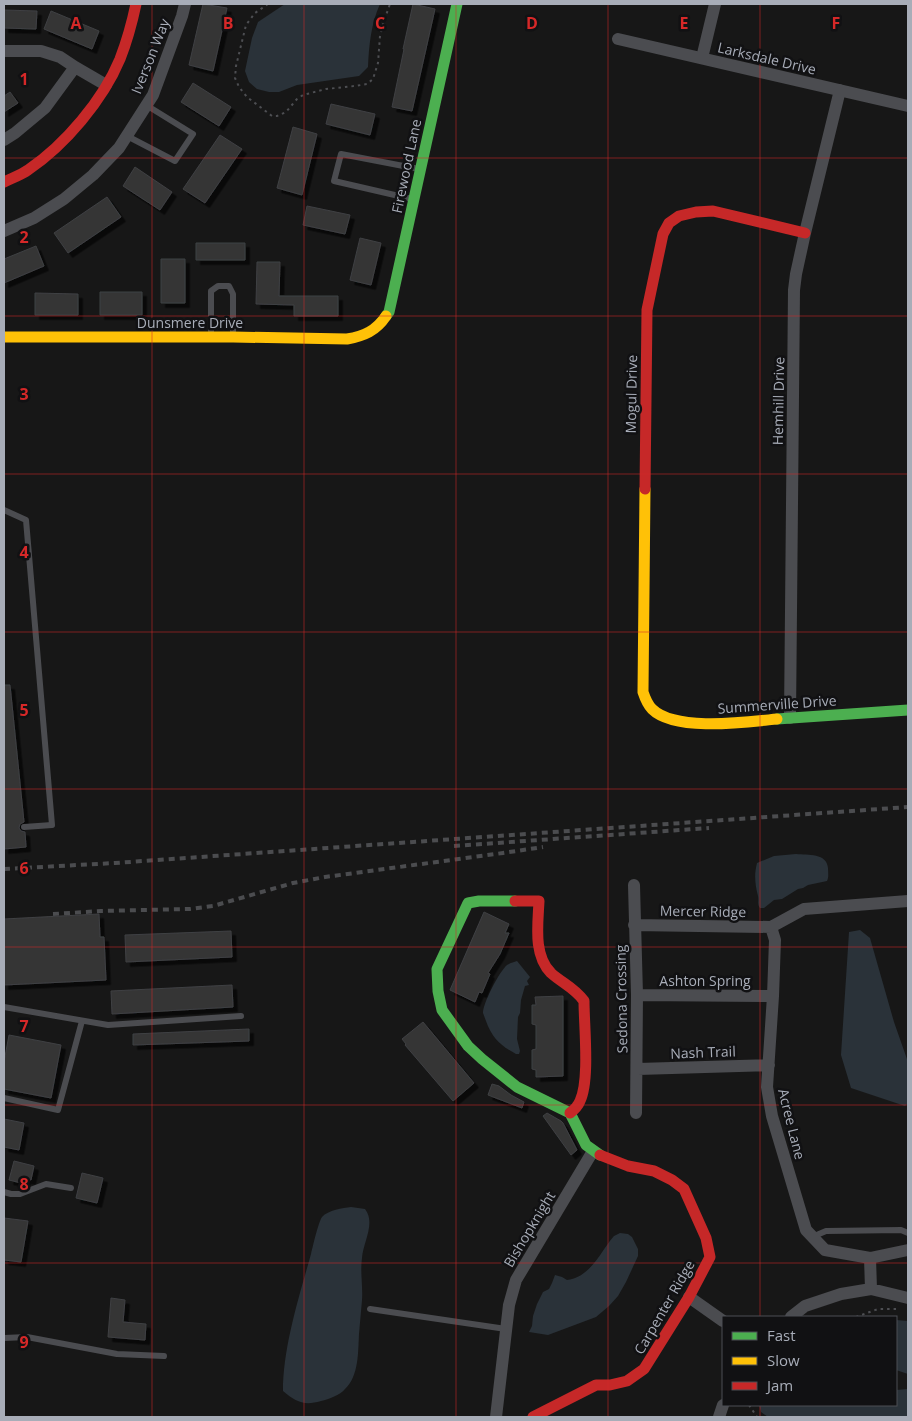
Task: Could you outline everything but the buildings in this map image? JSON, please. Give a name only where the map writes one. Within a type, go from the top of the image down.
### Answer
[{"type":"street","points":[[4,182],[29,169],[54,149],[75,127],[106,85],[117,66],[136,4]]},
{"type":"street","name":"Iverson Way","points":[[4,231],[34,218],[64,199],[93,175],[119,148],[153,95],[185,4]]},
{"type":"street","name":"Firewood Lane","points":[[375,330],[389,312],[457,4]]},
{"type":"street","points":[[702,58],[715,4]]},
{"type":"street","name":"Larksdale Drive","points":[[618,38],[908,106]]},
{"type":"street","points":[[4,51],[41,51],[60,57],[106,85]]},
{"type":"street","points":[[4,140],[45,108],[75,67]]},
{"type":"street","name":"Hemhill Drive","points":[[790,718],[794,290],[805,232],[840,90]]},
{"type":"street","name":"Mogul Drive","points":[[650,708],[643,692],[647,310],[663,234],[669,223],[685,214],[698,211],[713,212],[805,232]]},
{"type":"street","name":"Dunsmere Drive","points":[[4,337],[347,339],[361,337],[375,330]]},
{"type":"street","name":"Summerville Drive","points":[[650,708],[659,715],[684,723],[717,723],[908,710]]},
{"type":"street","name":"Sedona Crossing","points":[[634,885],[638,1069],[636,1113]]},
{"type":"street","points":[[570,1113],[580,1102],[584,1087],[584,1001],[578,992],[550,972],[542,961],[539,948],[539,900],[479,900],[468,903],[438,969],[438,991],[442,1010],[468,1046],[482,1059],[517,1087],[570,1113],[586,1145],[593,1151]]},
{"type":"street","points":[[771,927],[804,909],[908,901]]},
{"type":"street","name":"Mercer Ridge","points":[[634,925],[771,927]]},
{"type":"street","name":"Acree Lane","points":[[771,927],[775,940],[767,1087],[772,1116],[806,1230],[825,1250],[870,1258]]},
{"type":"street","name":"Ashton Spring","points":[[637,995],[773,996]]},
{"type":"street","name":"Nash Trail","points":[[638,1069],[769,1065]]},
{"type":"street","name":"Carpenter Ridge","points":[[533,1417],[596,1385],[627,1381],[644,1369],[689,1297],[710,1257],[706,1238],[684,1189],[672,1180],[654,1171],[628,1166],[593,1151]]},
{"type":"street","name":"Bishopknight","points":[[496,1417],[509,1305],[516,1280],[593,1151]]},
{"type":"street","points":[[871,1289],[870,1258],[908,1250]]},
{"type":"street","points":[[792,1316],[805,1306],[841,1294],[871,1289],[904,1303]]},
{"type":"street","points":[[689,1297],[722,1321]]},
{"type":"lane","points":[[127,136],[175,161],[193,134],[146,106]]},
{"type":"lane","points":[[414,200],[334,181],[342,154],[420,169]]},
{"type":"lane","points":[[211,337],[211,291],[218,286],[229,286],[233,294],[233,337]]},
{"type":"lane","points":[[4,510],[26,520],[52,825],[24,827]]},
{"type":"lane","points":[[4,1007],[108,1025],[241,1016]]},
{"type":"lane","points":[[4,1098],[58,1110],[82,1021]]},
{"type":"lane","points":[[4,1192],[20,1194],[46,1184],[71,1188]]},
{"type":"lane","points":[[812,1237],[826,1231],[901,1230],[908,1233]]},
{"type":"lane","points":[[370,1309],[506,1329]]},
{"type":"lane","points":[[4,1338],[28,1337],[117,1354],[164,1356]]},
{"type":"path","points":[[268,4],[255,13],[246,25],[236,66],[236,78],[246,97],[272,116],[277,116],[286,112],[297,99],[304,95],[326,89],[367,84],[376,72],[380,36],[390,4]]},
{"type":"path","points":[[859,1316],[904,1303]]},
{"type":"path","points":[[749,1406],[757,1417]]},
{"type":"shaded area","points":[[285,4],[380,4],[374,19],[368,67],[359,76],[297,85],[279,92],[257,89],[249,82],[245,71],[252,38],[258,22]]},
{"type":"shaded area","points":[[796,854],[821,857],[827,863],[827,881],[798,889],[782,899],[774,900],[764,908],[760,908],[755,880],[757,863],[774,856]]},
{"type":"shaded area","points":[[860,930],[870,938],[894,1022],[908,1062],[908,1103],[905,1106],[851,1088],[841,1055],[849,932]]},
{"type":"shaded area","points":[[517,961],[530,977],[527,981],[529,985],[525,986],[518,1017],[517,1039],[519,1054],[501,1045],[488,1027],[483,1013],[488,995],[500,974],[507,965]]},
{"type":"shaded area","points":[[351,1207],[365,1209],[369,1220],[361,1263],[362,1300],[358,1356],[355,1371],[350,1384],[337,1395],[310,1403],[300,1402],[283,1391],[286,1357],[297,1305],[317,1229],[322,1217],[332,1211]]},
{"type":"shaded area","points":[[620,1233],[628,1234],[632,1237],[638,1249],[638,1256],[618,1296],[609,1306],[596,1317],[548,1335],[529,1332],[537,1304],[543,1292],[549,1289],[555,1275],[567,1280],[583,1274],[594,1263],[614,1236]]},
{"type":"shaded area","points":[[897,1320],[908,1321],[908,1374],[897,1370]]},
{"type":"shaded area","points":[[908,1389],[908,1417],[768,1417],[761,1412],[759,1406],[897,1406],[897,1390]]},
{"type":"railway","points":[[4,869],[115,863],[908,807]]},
{"type":"railway","points":[[454,846],[709,828]]},
{"type":"railway","points":[[53,914],[190,909],[213,906],[293,883],[325,877],[543,847]]},
{"type":"traffic: fast","points":[[386,316],[389,312],[457,4]]},
{"type":"traffic: fast","points":[[777,719],[908,710]]},
{"type":"traffic: fast","points":[[515,901],[479,901],[468,903],[437,969],[438,991],[442,1010],[468,1046],[482,1059],[517,1087],[570,1113],[586,1145],[600,1155]]},
{"type":"traffic: slow","points":[[4,337],[347,339],[369,332],[378,326],[386,316]]},
{"type":"traffic: slow","points":[[645,489],[643,692],[647,703],[652,709],[663,716],[677,721],[712,724],[777,719]]},
{"type":"traffic: jam","points":[[4,182],[25,172],[42,160],[69,135],[93,106],[113,75],[120,59],[136,4]]},
{"type":"traffic: jam","points":[[645,489],[647,310],[663,234],[669,223],[679,216],[713,211],[805,233]]},
{"type":"traffic: jam","points":[[515,901],[539,901],[538,939],[541,957],[545,966],[551,973],[573,989],[584,1001],[585,1080],[580,1101],[570,1113]]},
{"type":"traffic: jam","points":[[533,1417],[596,1385],[610,1385],[627,1381],[644,1369],[689,1297],[710,1257],[706,1238],[684,1189],[672,1180],[654,1171],[628,1166],[600,1155]]}]
